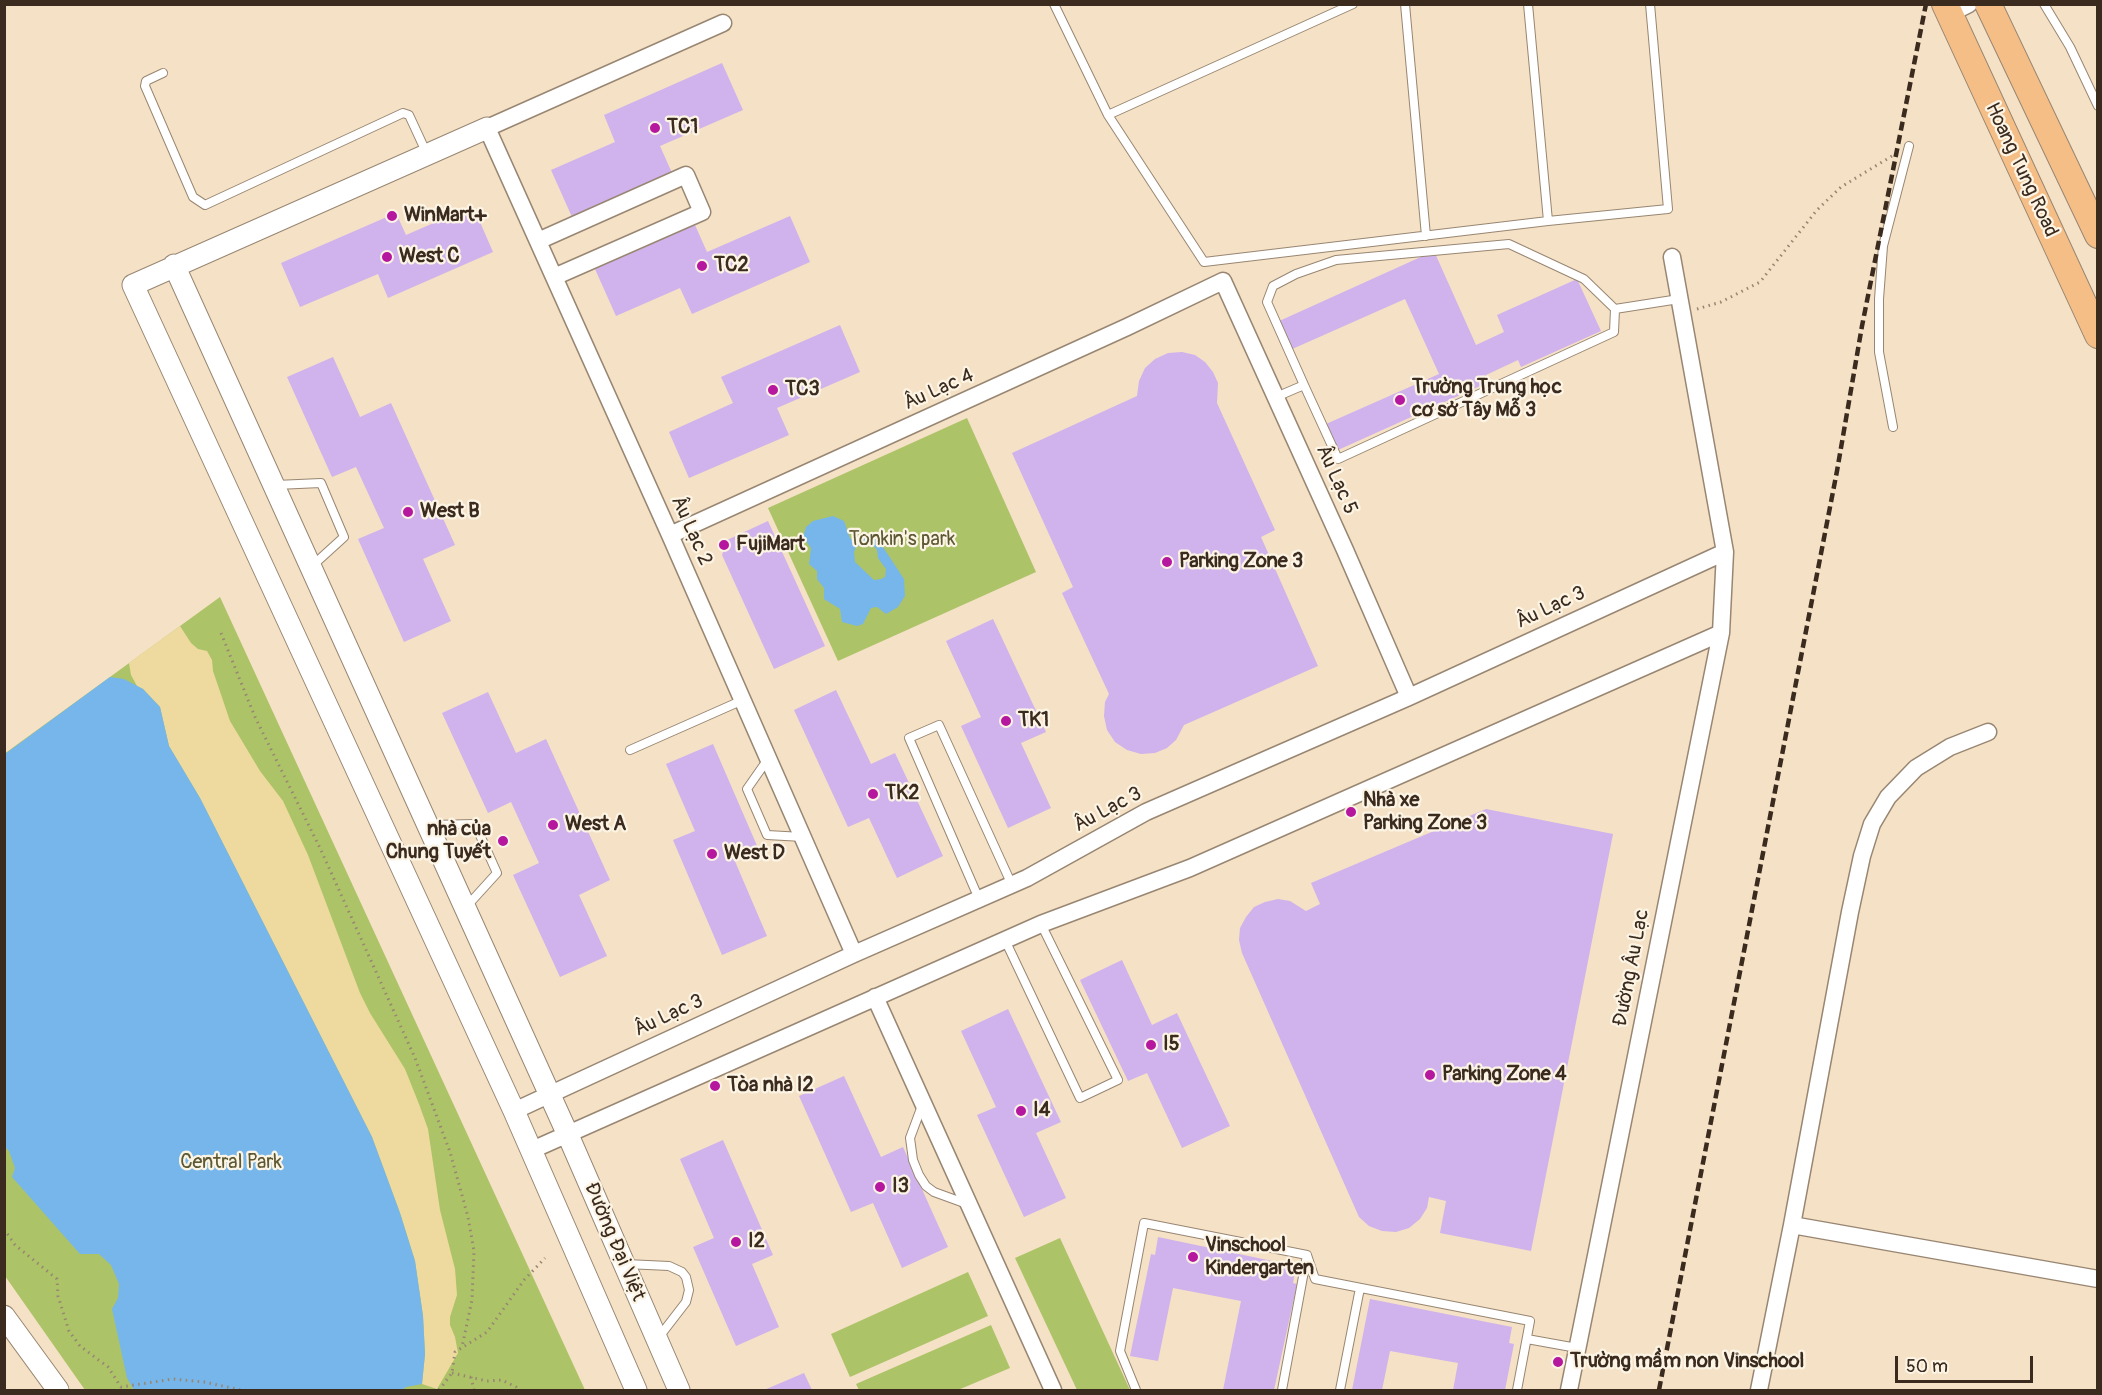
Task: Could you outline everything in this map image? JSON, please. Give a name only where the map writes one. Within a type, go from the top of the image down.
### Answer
[{"type":"main road","name":"Hoang Tung Road","points":[[1988,4],[2097,235]]},
{"type":"main road","name":"Hoang Tung Road","points":[[1954,8],[2097,335]]},
{"type":"street","points":[[174,265],[723,23]]},
{"type":"street","name":"Âu Lạc 2","points":[[487,128],[670,535],[854,954]]},
{"type":"street","points":[[538,241],[686,175],[702,212],[554,277]]},
{"type":"street","name":"Đường Âu Lạc","points":[[1569,1390],[1720,633],[1725,552],[1688,316],[1679,299],[1672,257]]},
{"type":"street","name":"Đường Đại Việt","points":[[636,1390],[567,1236],[532,1150],[133,285],[174,265],[568,1135],[679,1390]]},
{"type":"street","name":"Âu Lạc 4","points":[[670,535],[1223,281]]},
{"type":"street","name":"Âu Lạc 5","points":[[1223,281],[1409,697]]},
{"type":"street","name":"Âu Lạc 3","points":[[514,1111],[854,954],[1012,885],[1146,812],[1409,697],[1725,552]]},
{"type":"street","points":[[532,1150],[1041,924],[1190,868],[1720,633]]},
{"type":"street","points":[[1759,1390],[1850,912],[1862,856],[1872,824],[1888,797],[1916,768],[1950,747],[1988,732]]},
{"type":"street","points":[[875,997],[1053,1390]]},
{"type":"street","points":[[1792,1225],[2097,1279]]},
{"type":"street","points":[[4,1316],[58,1390]]},
{"type":"lane","points":[[1108,115],[1353,4]]},
{"type":"lane","points":[[1405,4],[1426,236]]},
{"type":"lane","points":[[1528,4],[1548,221]]},
{"type":"lane","points":[[1058,6],[1108,115],[1204,262],[1668,209],[1650,4]]},
{"type":"lane","points":[[2043,4],[2070,46],[2097,106]]},
{"type":"lane","points":[[163,73],[146,81],[145,86],[193,197],[206,205],[403,113],[409,115],[427,155]]},
{"type":"lane","points":[[1893,427],[1879,352],[1879,299],[1883,246],[1909,146]]},
{"type":"lane","points":[[1509,244],[1584,279],[1616,309],[1614,332],[1338,459],[1267,302],[1273,286],[1296,274],[1336,260],[1509,244]]},
{"type":"lane","points":[[1616,309],[1679,299]]},
{"type":"lane","points":[[1276,397],[1304,385]]},
{"type":"lane","points":[[273,486],[321,483],[344,537],[310,567]]},
{"type":"lane","points":[[630,750],[743,700]]},
{"type":"lane","points":[[979,899],[909,738],[939,725],[1012,885]]},
{"type":"lane","points":[[769,759],[747,789],[767,835],[803,837]]},
{"type":"lane","points":[[427,825],[475,824],[496,873],[465,908]]},
{"type":"lane","points":[[1005,940],[1080,1098],[1118,1080],[1041,924]]},
{"type":"lane","points":[[923,1103],[910,1138],[913,1160],[919,1175],[926,1186],[934,1192],[945,1198],[969,1204]]},
{"type":"lane","points":[[1136,1390],[1120,1351],[1144,1223],[1307,1255]]},
{"type":"lane","points":[[1307,1255],[1315,1279],[1530,1321],[1517,1390]]},
{"type":"lane","points":[[1282,1390],[1307,1255]]},
{"type":"lane","points":[[624,1264],[669,1266],[682,1272],[686,1277],[689,1290],[686,1302],[657,1340]]},
{"type":"lane","points":[[1340,1390],[1360,1288]]},
{"type":"lane","points":[[1527,1339],[1577,1348]]},
{"type":"path","points":[[1688,316],[1760,282],[1816,210],[1841,187],[1896,153]]},
{"type":"path","points":[[221,633],[255,717],[320,848],[415,1058],[450,1152],[468,1217],[474,1251],[472,1300],[462,1347]]},
{"type":"path","points":[[4,1229],[15,1245],[57,1279],[58,1296],[69,1331],[80,1346],[108,1367],[121,1387],[173,1379],[204,1382],[241,1390]]},
{"type":"path","points":[[439,1390],[452,1373],[455,1352],[487,1332],[524,1280],[545,1258]]},
{"type":"path","points":[[452,1373],[487,1381],[502,1380],[518,1390]]},
{"type":"path","points":[[471,1377],[474,1390]]},
{"type":"green space","name":"Tonkin's park","points":[[967,418],[1036,572],[838,661],[768,508]]},
{"type":"green space","name":"Central Park","points":[[220,597],[585,1390],[85,1390],[5,1276],[4,754]]},
{"type":"green space","points":[[1060,1238],[1130,1390],[1077,1390],[1015,1258]]},
{"type":"green space","points":[[968,1272],[988,1316],[850,1377],[831,1334]]},
{"type":"green space","points":[[991,1325],[1010,1368],[958,1390],[859,1390],[856,1384]]},
{"type":"sand","points":[[180,626],[191,643],[198,649],[207,651],[212,660],[213,671],[230,721],[260,771],[283,801],[308,855],[360,993],[405,1069],[428,1129],[440,1210],[455,1269],[457,1295],[450,1317],[450,1325],[458,1353],[437,1389],[422,1384],[425,1354],[423,1316],[415,1261],[372,1137],[200,798],[169,746],[160,707],[143,689],[137,686],[131,675],[129,663]]},
{"type":"water","points":[[833,516],[844,521],[852,540],[874,536],[879,541],[904,579],[905,596],[898,607],[886,614],[877,607],[871,608],[863,624],[857,626],[842,622],[840,609],[824,599],[824,588],[817,579],[817,571],[809,564],[811,548],[803,537],[806,527],[813,521]],"holes":[[[863,544],[873,545],[886,569],[885,577],[874,580],[855,562],[854,552],[856,547]]]},
{"type":"water","name":"Central Park","points":[[110,677],[124,679],[143,689],[160,707],[169,746],[200,798],[372,1137],[415,1261],[423,1316],[425,1354],[422,1384],[402,1390],[134,1390],[127,1378],[112,1309],[118,1298],[119,1284],[111,1265],[99,1254],[80,1254],[12,1177],[15,1168],[9,1151],[4,1146],[5,754]]},
{"type":"building","name":"TC1","points":[[722,63],[743,110],[660,146],[672,173],[572,217],[551,170],[615,142],[604,115]]},
{"type":"building","name":"West C","points":[[473,206],[493,252],[388,298],[378,274],[300,307],[281,263],[396,213],[406,235]]},
{"type":"building","name":"TC2","points":[[790,216],[810,262],[692,314],[680,288],[616,316],[595,269],[695,225],[707,252]]},
{"type":"building","points":[[1434,251],[1476,345],[1504,332],[1497,315],[1577,279],[1601,331],[1521,367],[1518,360],[1486,375],[1489,382],[1338,450],[1326,424],[1439,374],[1405,299],[1290,350],[1277,322]]},
{"type":"building","name":"TC3","points":[[840,325],[860,372],[777,408],[789,435],[689,478],[669,432],[733,403],[721,377]]},
{"type":"building","name":"Parking Zone 3","points":[[1182,352],[1195,355],[1205,362],[1218,383],[1217,403],[1275,530],[1261,537],[1318,666],[1184,725],[1176,740],[1167,748],[1155,753],[1141,754],[1127,750],[1115,742],[1107,730],[1104,716],[1105,702],[1109,694],[1062,593],[1073,587],[1012,453],[1137,396],[1139,381],[1145,368],[1155,359],[1168,353]]},
{"type":"building","name":"West B","points":[[333,357],[360,417],[391,403],[455,545],[423,559],[451,621],[404,642],[358,539],[384,528],[356,467],[332,477],[287,377]]},
{"type":"building","points":[[768,521],[825,646],[774,669],[722,555],[727,540]]},
{"type":"building","name":"TK1","points":[[993,619],[1046,732],[1021,743],[1051,808],[1008,828],[961,726],[981,717],[946,641]]},
{"type":"building","name":"TK2","points":[[836,690],[871,764],[895,753],[943,856],[897,878],[869,818],[848,827],[794,710]]},
{"type":"building","name":"West A","points":[[488,692],[516,753],[546,739],[610,880],[579,895],[607,956],[560,977],[513,875],[539,863],[511,802],[488,813],[442,713]]},
{"type":"building","name":"West D","points":[[713,744],[758,848],[734,859],[767,936],[722,955],[673,840],[695,831],[666,764]]},
{"type":"building","name":"Parking Zone 4","points":[[1486,809],[1613,834],[1531,1251],[1440,1233],[1446,1201],[1429,1197],[1427,1208],[1420,1219],[1409,1228],[1396,1232],[1382,1231],[1369,1226],[1359,1217],[1242,953],[1239,940],[1240,928],[1254,907],[1278,899],[1290,901],[1306,911],[1320,904],[1311,883]]},
{"type":"building","name":"I5","points":[[1122,960],[1152,1025],[1177,1013],[1230,1126],[1182,1148],[1147,1073],[1128,1081],[1080,980]]},
{"type":"building","name":"I4","points":[[1008,1009],[1061,1122],[1036,1133],[1066,1198],[1024,1217],[977,1115],[996,1107],[961,1031]]},
{"type":"building","name":"I3","points":[[844,1076],[881,1157],[903,1147],[948,1247],[902,1268],[873,1203],[851,1212],[799,1096]]},
{"type":"building","name":"I2","points":[[723,1140],[773,1255],[752,1264],[779,1327],[736,1346],[693,1247],[714,1238],[680,1159]]},
{"type":"building","points":[[1158,1237],[1296,1266],[1293,1283],[1297,1284],[1274,1390],[1223,1390],[1241,1301],[1173,1288],[1158,1361],[1130,1356],[1151,1254],[1155,1255]]},
{"type":"building","points":[[1370,1299],[1512,1327],[1509,1343],[1514,1344],[1505,1390],[1453,1390],[1458,1363],[1390,1351],[1382,1390],[1352,1390]]},
{"type":"building","points":[[804,1373],[812,1390],[764,1390]]},
{"type":"railway","points":[[1659,1390],[1837,471],[1862,326],[1926,4]]},
{"type":"place","name":"TC1","points":[[655,128]]},
{"type":"place","name":"WinMart+","points":[[392,216]]},
{"type":"place","name":"West C","points":[[387,257]]},
{"type":"place","name":"TC2","points":[[702,266]]},
{"type":"place","name":"TC3","points":[[773,390]]},
{"type":"place","name":"Trường Trung học cơ sở Tây Mỗ 3","points":[[1400,400]]},
{"type":"place","name":"West B","points":[[408,512]]},
{"type":"place","name":"FujiMart","points":[[724,545]]},
{"type":"place","name":"Parking Zone 3","points":[[1167,562]]},
{"type":"place","name":"TK1","points":[[1006,721]]},
{"type":"place","name":"TK2","points":[[873,794]]},
{"type":"place","name":"Nhà xe Parking Zone 3","points":[[1351,812]]},
{"type":"place","name":"West A","points":[[553,825]]},
{"type":"place","name":"nhà của Chung Tuyết","points":[[503,841]]},
{"type":"place","name":"West D","points":[[712,854]]},
{"type":"place","name":"I5","points":[[1151,1045]]},
{"type":"place","name":"Parking Zone 4","points":[[1430,1075]]},
{"type":"place","name":"Tòa nhà I2","points":[[715,1086]]},
{"type":"place","name":"I4","points":[[1021,1111]]},
{"type":"place","name":"I3","points":[[880,1187]]},
{"type":"place","name":"I2","points":[[736,1242]]},
{"type":"place","name":"Vinschool Kindergarten","points":[[1193,1257]]},
{"type":"place","name":"Trường mầm non Vinschool","points":[[1558,1362]]}]
